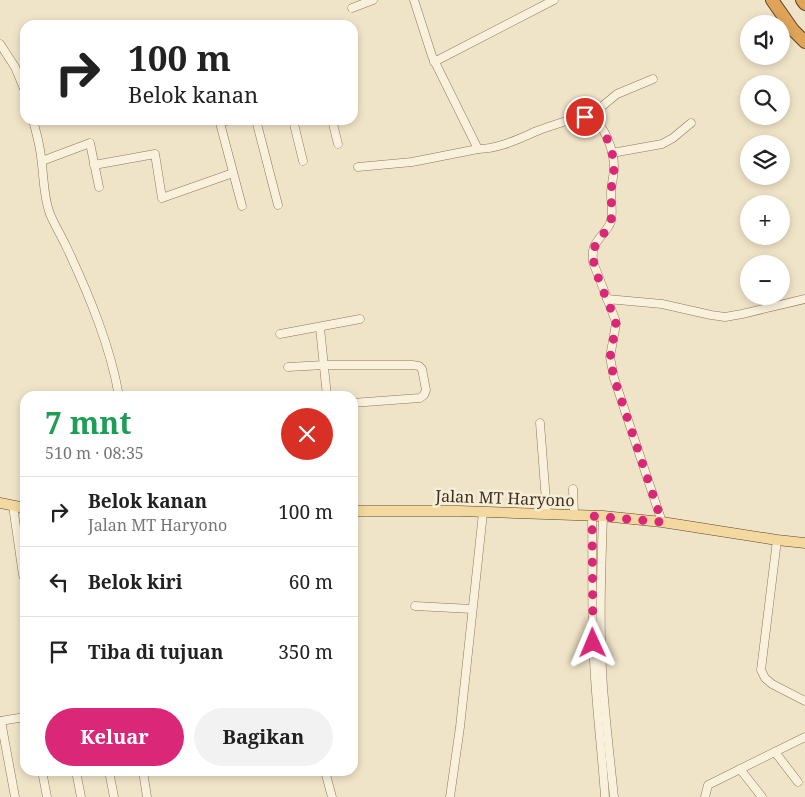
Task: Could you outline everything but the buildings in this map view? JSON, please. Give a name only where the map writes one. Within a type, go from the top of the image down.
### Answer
[{"type":"highway","points":[[772,0],[805,42]]},
{"type":"highway","points":[[802,0],[805,4]]},
{"type":"main road","points":[[0,503],[20,507]]},
{"type":"main road","name":"Jalan MT Haryono","points":[[358,511],[574,514],[662,522],[805,543]]},
{"type":"street","points":[[352,8],[373,0]]},
{"type":"street","points":[[414,0],[434,62],[478,149]]},
{"type":"street","points":[[434,62],[554,0]]},
{"type":"street","points":[[0,44],[20,78]]},
{"type":"street","points":[[589,118],[617,94],[653,79]]},
{"type":"street","points":[[358,167],[412,162],[478,149],[487,149],[503,145],[578,117],[589,118],[598,125],[610,144],[614,168],[611,194],[611,222],[594,247],[595,268],[616,324],[610,358],[614,378],[662,522]]},
{"type":"street","points":[[612,153],[662,144],[673,138],[691,123]]},
{"type":"street","points":[[34,125],[42,160],[46,204],[86,292],[111,362],[118,391]]},
{"type":"street","points":[[221,125],[242,206]]},
{"type":"street","points":[[257,125],[278,205]]},
{"type":"street","points":[[294,125],[304,160]]},
{"type":"street","points":[[333,125],[338,144]]},
{"type":"street","points":[[42,160],[90,143],[99,187]]},
{"type":"street","points":[[94,164],[154,154],[162,198],[233,173]]},
{"type":"street","points":[[607,299],[662,304],[725,317],[805,299]]},
{"type":"street","points":[[280,334],[360,319]]},
{"type":"street","points":[[320,328],[327,391]]},
{"type":"street","points":[[288,367],[324,365],[416,365],[421,367],[426,390],[420,398],[358,403]]},
{"type":"street","points":[[540,423],[547,514]]},
{"type":"street","points":[[573,489],[574,514]]},
{"type":"street","points":[[12,506],[20,556]]},
{"type":"street","points":[[450,797],[460,727],[483,512]]},
{"type":"street","points":[[597,516],[594,659],[614,797]]},
{"type":"street","points":[[777,540],[762,670],[765,678],[772,684],[805,701]]},
{"type":"street","points":[[415,606],[472,609]]},
{"type":"street","points":[[14,797],[0,721],[20,718]]},
{"type":"street","points":[[602,721],[605,797]]},
{"type":"street","points":[[708,795],[708,785],[805,737]]},
{"type":"street","points":[[776,752],[798,782]]},
{"type":"street","points":[[740,769],[762,797]]},
{"type":"street","points":[[43,776],[47,797]]},
{"type":"street","points":[[77,776],[81,797]]},
{"type":"street","points":[[110,776],[114,797]]},
{"type":"street","points":[[144,776],[147,797]]},
{"type":"street","points":[[326,776],[332,797]]},
{"type":"route","points":[[585,117],[595,121],[610,144],[614,168],[611,194],[611,222],[594,247],[593,254],[593,262],[616,324],[610,358],[611,366],[662,522],[592,516],[593,643]]}]
